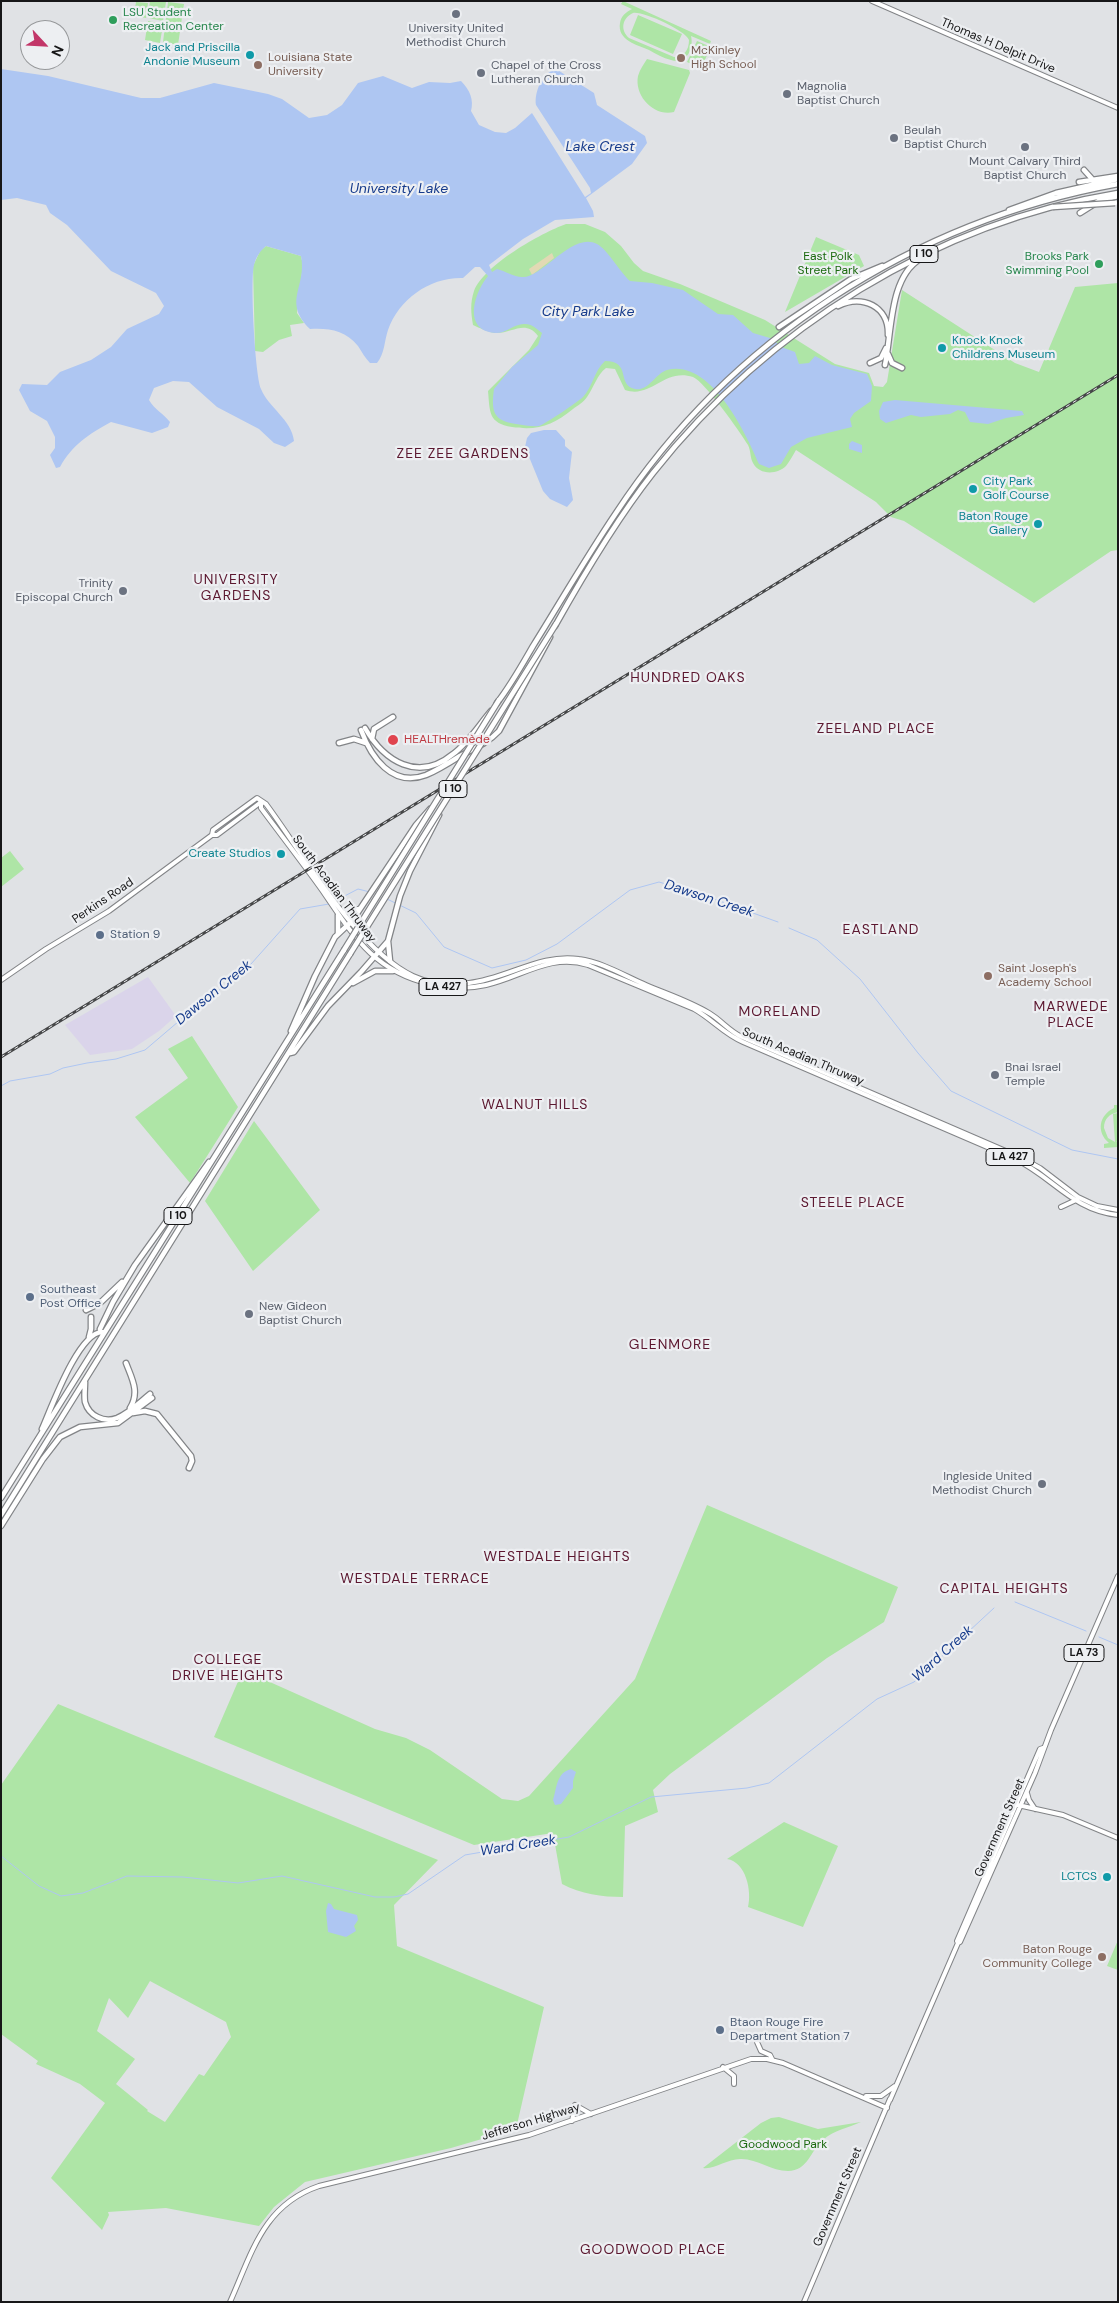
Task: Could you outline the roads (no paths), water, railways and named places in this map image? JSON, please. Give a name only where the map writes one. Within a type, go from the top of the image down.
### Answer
[{"type":"highway","points":[[1084,170],[1094,180]]},
{"type":"highway","points":[[1079,182],[1118,178]]},
{"type":"highway","points":[[1038,200],[1118,178]]},
{"type":"highway","points":[[1038,200],[1118,184]]},
{"type":"highway","points":[[1080,213],[1099,201],[1118,194]]},
{"type":"highway","name":"I 10","points":[[1,1515],[626,510],[652,473],[709,410],[752,368],[817,317],[888,272],[983,229],[1052,207],[1118,194]]},
{"type":"highway","name":"I 10","points":[[1,1498],[137,1283],[555,610],[617,512],[656,458],[704,402],[746,362],[795,323],[847,287],[944,236],[1006,213],[1011,208],[1038,200]]},
{"type":"highway","points":[[1052,207],[1116,203]]},
{"type":"highway","points":[[884,365],[902,276],[913,264],[940,247]]},
{"type":"highway","points":[[779,327],[857,276],[878,266],[886,266]]},
{"type":"highway","points":[[817,317],[850,301],[869,303],[880,310],[886,321],[888,334],[887,350],[891,362],[902,368]]},
{"type":"highway","points":[[870,363],[880,359],[887,350]]},
{"type":"highway","points":[[500,700],[457,751],[446,759],[423,766],[402,764],[384,754],[363,729],[366,743],[376,761],[385,768],[403,776],[415,777],[437,770],[490,739],[499,731],[556,624]]},
{"type":"highway","points":[[372,741],[371,736],[374,730],[393,717]]},
{"type":"highway","points":[[339,743],[354,739],[366,743]]},
{"type":"highway","points":[[390,961],[388,940],[410,871],[453,789]]},
{"type":"highway","points":[[284,1046],[315,976],[337,934],[352,922],[416,825],[435,805]]},
{"type":"highway","points":[[344,911],[355,912],[360,908]]},
{"type":"highway","points":[[337,934],[338,915]]},
{"type":"highway","points":[[290,1053],[294,1052],[328,1006],[388,940]]},
{"type":"highway","points":[[349,984],[375,971],[393,971]]},
{"type":"highway","points":[[86,1343],[101,1330],[113,1302],[135,1265],[198,1175],[220,1149]]},
{"type":"highway","points":[[86,1310],[100,1303],[111,1293],[135,1265]]},
{"type":"highway","points":[[35,1444],[66,1374],[86,1343],[91,1330],[91,1317]]},
{"type":"highway","points":[[126,1363],[135,1390],[130,1412]]},
{"type":"highway","points":[[85,1381],[85,1402],[94,1415],[110,1420],[130,1412],[150,1412],[159,1416],[191,1456],[192,1461],[189,1468]]},
{"type":"highway","points":[[1,1526],[43,1459],[60,1438],[80,1427],[118,1423],[151,1396]]},
{"type":"main road","name":"Thomas H Delpit Drive","points":[[872,1],[1118,108]]},
{"type":"main road","name":"South Acadian Thruway","points":[[257,798],[261,802],[261,808],[329,896],[340,906],[352,922],[390,961],[421,979],[454,984],[483,981],[552,959],[572,958],[592,962],[706,1011],[741,1036],[1022,1158],[1040,1168],[1070,1193],[1084,1201],[1118,1210]]},
{"type":"main road","name":"Perkins Road","points":[[212,835],[213,830],[257,798]]},
{"type":"main road","name":"Perkins Road","points":[[1,980],[46,949],[109,911],[212,835],[217,835],[261,802]]},
{"type":"main road","name":"South Acadian Thruway","points":[[329,896],[334,909],[347,926],[374,957],[393,971],[433,985],[465,988],[495,983],[554,962],[570,961],[588,965],[694,1009],[709,1018],[729,1036],[742,1042],[1015,1159],[1034,1170],[1075,1201],[1093,1210],[1118,1215]]},
{"type":"main road","points":[[1061,1207],[1075,1201]]},
{"type":"main road","name":"Government Street","points":[[958,1943],[957,1941],[967,1918],[1027,1791],[1118,1576]]},
{"type":"main road","name":"Government Street","points":[[890,2100],[1019,1805],[1040,1749],[1044,1748]]},
{"type":"main road","points":[[1027,1791],[1029,1800],[1035,1809]]},
{"type":"main road","points":[[1019,1805],[1063,1815],[1118,1838]]},
{"type":"main road","points":[[965,1930],[967,1918]]},
{"type":"main road","points":[[757,2042],[760,2050],[770,2055],[772,2059]]},
{"type":"main road","name":"Jefferson Highway","points":[[230,2302],[264,2228],[278,2209],[300,2193],[319,2186],[529,2135],[723,2067],[751,2059],[772,2059],[887,2108]]},
{"type":"main road","points":[[723,2067],[732,2073],[734,2084]]},
{"type":"main road","name":"Government Street","points":[[804,2302],[895,2086],[900,2079]]},
{"type":"main road","points":[[864,2097],[881,2096],[895,2086]]},
{"type":"main road","points":[[572,2121],[575,2105],[590,2114]]},
{"type":"water","name":"University Lake","points":[[1,69],[48,76],[141,98],[160,98],[214,83],[268,94],[282,99],[309,118],[327,115],[342,105],[358,83],[383,76],[412,88],[429,82],[450,83],[461,81],[470,95],[471,111],[479,125],[495,132],[506,133],[515,128],[532,113],[585,197],[591,193],[590,188],[536,105],[536,95],[540,84],[547,74],[556,69],[594,93],[597,105],[645,136],[647,143],[632,164],[586,198],[594,217],[555,220],[523,239],[489,265],[492,272],[497,269],[519,277],[530,276],[578,244],[587,242],[597,244],[630,281],[652,283],[683,290],[718,314],[733,315],[753,333],[770,338],[784,348],[795,352],[799,364],[809,363],[815,356],[832,365],[867,374],[872,386],[871,401],[854,413],[850,419],[852,427],[807,438],[791,447],[781,464],[769,468],[759,464],[736,417],[712,386],[698,375],[683,369],[667,370],[644,388],[635,389],[629,387],[626,383],[618,365],[605,361],[598,369],[583,397],[554,417],[539,426],[508,423],[495,414],[493,403],[494,389],[512,367],[538,345],[542,333],[528,324],[521,324],[496,333],[485,331],[478,326],[475,319],[475,301],[488,276],[480,267],[475,267],[463,278],[439,281],[417,292],[393,319],[380,359],[377,363],[370,363],[348,336],[336,331],[310,329],[302,319],[296,302],[301,277],[301,256],[266,246],[256,259],[253,274],[254,327],[259,380],[264,396],[285,420],[294,441],[285,447],[274,443],[259,429],[217,407],[189,382],[173,381],[154,388],[149,400],[170,422],[168,427],[152,433],[111,422],[95,431],[76,446],[60,467],[56,468],[50,455],[55,448],[55,437],[47,421],[30,411],[19,390],[22,384],[47,385],[60,372],[91,360],[111,347],[127,329],[159,314],[164,306],[156,293],[111,271],[67,225],[50,213],[46,205],[17,198],[1,200]]},
{"type":"water","points":[[895,400],[1022,411],[1024,415],[988,424],[970,422],[965,412],[958,410],[950,414],[921,417],[911,415],[886,423],[880,419],[879,411],[883,402]]},
{"type":"water","points":[[556,430],[565,440],[565,446],[572,452],[569,478],[573,500],[567,507],[550,499],[543,491],[525,447],[527,438],[531,433]]},
{"type":"water","points":[[852,441],[862,445],[862,453],[849,449],[849,444]]},
{"type":"water","points":[[571,1769],[576,1772],[573,1788],[561,1804],[555,1805],[553,1800],[560,1777]]},
{"type":"water","points":[[328,1903],[334,1909],[357,1915],[358,1920],[354,1926],[356,1931],[346,1937],[328,1932],[326,1911]]},
{"type":"waterway","name":"Dawson Creek","points":[[387,899],[416,913],[444,947],[492,968],[526,960],[557,944],[630,890],[659,882],[700,894],[778,922]]},
{"type":"waterway","name":"Dawson Creek","points":[[335,901],[358,889],[370,892]]},
{"type":"waterway","name":"Dawson Creek","points":[[1,1086],[10,1081],[50,1074],[63,1068],[87,1063],[116,1059],[145,1050],[192,1010],[243,973],[300,909],[329,904]]},
{"type":"waterway","name":"Dawson Creek","points":[[789,928],[817,940],[860,979],[918,1053],[951,1091],[1072,1150],[1118,1159]]},
{"type":"waterway","points":[[1015,1602],[1086,1631]]},
{"type":"waterway","name":"Ward Creek","points":[[1,1856],[39,1886],[61,1896],[83,1893],[127,1876],[183,1877],[238,1883],[282,1876],[375,1897],[394,1897],[408,1894],[465,1855],[569,1837],[651,1797],[747,1788],[769,1783],[877,1699],[914,1682],[994,1608]]},
{"type":"waterway","points":[[1099,1637],[1118,1645]]},
{"type":"railway","points":[[1,1057],[1118,375]]},
{"type":"place","name":"University United Methodist Church","points":[[456,14]]},
{"type":"place","name":"LSU Student Recreation Center","points":[[113,20]]},
{"type":"place","name":"Jack and Priscilla Andonie Museum","points":[[250,55]]},
{"type":"place","name":"McKinley High School","points":[[681,58]]},
{"type":"place","name":"Louisiana State University","points":[[258,65]]},
{"type":"place","name":"Chapel of the Cross Lutheran Church","points":[[481,73]]},
{"type":"place","name":"Magnolia Baptist Church","points":[[787,94]]},
{"type":"place","name":"Beulah Baptist Church","points":[[894,138]]},
{"type":"place","name":"Mount Calvary Third Baptist Church","points":[[1025,147]]},
{"type":"place","name":"Brooks Park Swimming Pool","points":[[1099,264]]},
{"type":"place","name":"Knock Knock Childrens Museum","points":[[942,348]]},
{"type":"place","name":"City Park Golf Course","points":[[973,489]]},
{"type":"place","name":"Baton Rouge Gallery","points":[[1038,524]]},
{"type":"place","name":"Trinity Episcopal Church","points":[[123,591]]},
{"type":"place","name":"HEALTHremède","points":[[393,740]]},
{"type":"place","name":"Create Studios","points":[[281,854]]},
{"type":"place","name":"Station 9","points":[[100,935]]},
{"type":"place","name":"Saint Joseph's Academy School","points":[[988,976]]},
{"type":"place","name":"Bnai Israel Temple","points":[[995,1075]]},
{"type":"place","name":"Southeast Post Office","points":[[30,1297]]},
{"type":"place","name":"New Gideon Baptist Church","points":[[249,1314]]},
{"type":"place","name":"Ingleside United Methodist Church","points":[[1042,1484]]},
{"type":"place","name":"LCTCS","points":[[1107,1877]]},
{"type":"place","name":"Baton Rouge Community College","points":[[1102,1957]]},
{"type":"place","name":"Btaon Rouge Fire Department Station 7","points":[[720,2030]]},
{"type":"district","name":"ZEE ZEE GARDENS","points":[[463,454]]},
{"type":"district","name":"UNIVERSITY GARDENS","points":[[236,588]]},
{"type":"district","name":"HUNDRED OAKS","points":[[688,678]]},
{"type":"district","name":"ZEELAND PLACE","points":[[876,729]]},
{"type":"district","name":"EASTLAND","points":[[881,930]]},
{"type":"district","name":"MORELAND","points":[[780,1012]]},
{"type":"district","name":"MARWEDE PLACE","points":[[1071,1016]]},
{"type":"district","name":"WALNUT HILLS","points":[[535,1105]]},
{"type":"district","name":"STEELE PLACE","points":[[853,1203]]},
{"type":"district","name":"GLENMORE","points":[[670,1345]]},
{"type":"district","name":"WESTDALE HEIGHTS","points":[[557,1557]]},
{"type":"district","name":"WESTDALE TERRACE","points":[[415,1579]]},
{"type":"district","name":"CAPITAL HEIGHTS","points":[[1004,1589]]},
{"type":"district","name":"COLLEGE DRIVE HEIGHTS","points":[[228,1668]]},
{"type":"district","name":"GOODWOOD PLACE","points":[[653,2250]]},
{"type":"water label","name":"Lake Crest","points":[[600,147]]},
{"type":"water label","name":"City Park Lake","points":[[588,312]]},
{"type":"park label","name":"East Polk Street Park","points":[[828,264]]},
{"type":"park label","name":"Goodwood Park","points":[[783,2145]]}]
